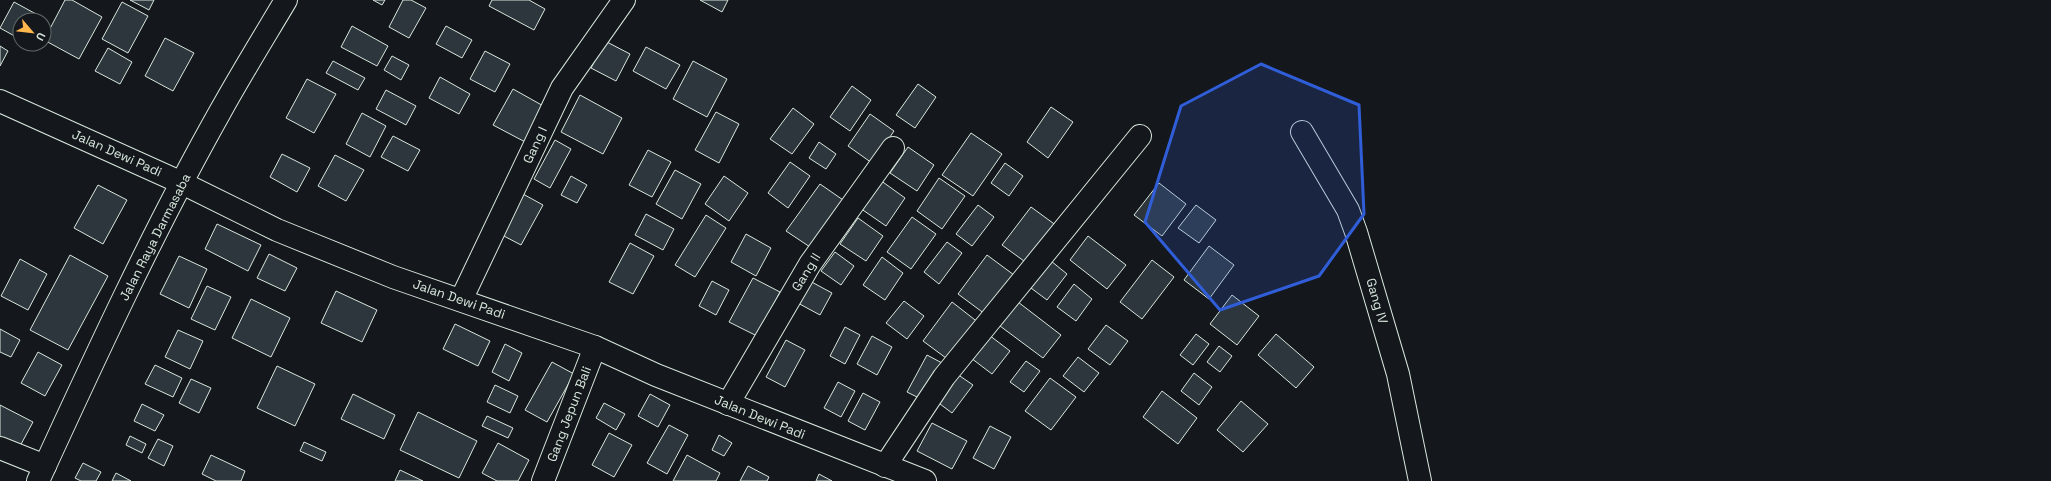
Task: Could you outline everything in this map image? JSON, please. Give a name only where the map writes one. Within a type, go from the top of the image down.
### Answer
[{"type":"street","name":"Jalan Raya Darmasaba","points":[[41,474],[93,361],[182,183],[220,112],[286,0]]},
{"type":"street","name":"Gang I","points":[[461,300],[562,88],[624,0]]},
{"type":"street","name":"Jalan Dewi Padi","points":[[0,101],[182,183],[277,230],[393,277],[595,347],[656,375],[924,481]]},
{"type":"street","name":"Gang IV","points":[[1302,132],[1348,210],[1356,232],[1398,374],[1420,481]]},
{"type":"street","points":[[885,466],[944,377],[1140,136]]},
{"type":"street","name":"Gang II","points":[[728,404],[810,264],[894,148]]},
{"type":"street","name":"Gang Jepun Bali","points":[[543,481],[595,347]]},
{"type":"street","points":[[0,448],[41,474]]},
{"type":"highlighted area","points":[[1261,64],[1359,105],[1364,214],[1319,276],[1220,310],[1145,222],[1181,106]]},
{"type":"building","points":[[65,0],[72,0],[102,17],[79,59],[52,44],[52,25]]},
{"type":"building","points":[[130,0],[154,0],[149,10]]},
{"type":"building","points":[[373,0],[385,0],[382,5]]},
{"type":"building","points":[[403,0],[411,0],[426,8],[409,38],[389,27]]},
{"type":"building","points":[[492,0],[529,0],[545,9],[534,30],[489,6]]},
{"type":"building","points":[[700,0],[728,0],[722,12]]},
{"type":"building","points":[[14,2],[32,12],[12,12],[12,35],[0,28]]},
{"type":"building","points":[[122,2],[148,16],[128,53],[102,39]]},
{"type":"building","points":[[352,26],[388,46],[377,66],[341,47]]},
{"type":"building","points":[[446,26],[472,40],[462,58],[436,44]]},
{"type":"building","points":[[165,38],[194,53],[173,91],[145,76]]},
{"type":"building","points":[[605,41],[630,54],[616,81],[591,68]]},
{"type":"building","points":[[0,46],[8,51],[0,66]]},
{"type":"building","points":[[646,47],[680,65],[666,89],[633,71]]},
{"type":"building","points":[[108,48],[132,62],[120,84],[95,71]]},
{"type":"building","points":[[485,51],[510,64],[495,92],[470,79]]},
{"type":"building","points":[[392,56],[409,65],[401,80],[384,70]]},
{"type":"building","points":[[333,61],[365,78],[358,90],[326,73]]},
{"type":"building","points":[[693,61],[727,79],[707,117],[673,99]]},
{"type":"building","points":[[440,77],[470,94],[459,114],[429,98]]},
{"type":"building","points":[[307,79],[336,94],[314,133],[286,118]]},
{"type":"building","points":[[918,84],[936,97],[915,128],[896,115]]},
{"type":"building","points":[[852,86],[871,100],[850,131],[830,117]]},
{"type":"building","points":[[513,89],[547,108],[529,144],[493,125]]},
{"type":"building","points":[[386,90],[416,106],[406,125],[376,109]]},
{"type":"building","points":[[580,95],[622,118],[603,154],[561,132]]},
{"type":"building","points":[[1051,107],[1073,122],[1048,158],[1027,142]]},
{"type":"building","points":[[793,108],[814,124],[792,154],[770,139]]},
{"type":"building","points":[[716,112],[739,124],[719,163],[695,150]]},
{"type":"building","points":[[362,113],[386,126],[370,157],[346,144]]},
{"type":"building","points":[[870,114],[894,131],[872,163],[848,146]]},
{"type":"building","points":[[971,133],[1002,154],[973,196],[942,175]]},
{"type":"building","points":[[393,136],[420,150],[408,171],[381,157]]},
{"type":"building","points":[[555,140],[571,149],[550,188],[534,179]]},
{"type":"building","points":[[819,142],[836,154],[826,169],[809,158]]},
{"type":"building","points":[[908,147],[934,165],[917,191],[890,173]]},
{"type":"building","points":[[648,150],[671,162],[652,197],[629,185]]},
{"type":"building","points":[[282,154],[310,168],[297,192],[270,177]]},
{"type":"building","points":[[335,155],[364,170],[346,201],[318,186]]},
{"type":"building","points":[[790,162],[810,176],[788,208],[768,193]]},
{"type":"building","points":[[1005,163],[1023,176],[1009,196],[991,183]]},
{"type":"building","points":[[675,170],[701,184],[682,219],[656,204]]},
{"type":"building","points":[[571,176],[587,185],[577,203],[561,195]]},
{"type":"building","points":[[724,176],[748,193],[729,221],[705,204]]},
{"type":"building","points":[[939,178],[965,196],[942,229],[917,211]]},
{"type":"building","points":[[880,180],[905,198],[886,226],[860,208]]},
{"type":"building","points":[[1159,183],[1186,204],[1162,236],[1134,215]]},
{"type":"building","points":[[820,184],[846,202],[813,249],[786,231]]},
{"type":"building","points":[[98,185],[127,200],[103,244],[74,228]]},
{"type":"building","points":[[523,194],[543,205],[521,245],[502,235]]},
{"type":"building","points":[[978,205],[994,217],[972,246],[956,234]]},
{"type":"building","points":[[1196,205],[1216,220],[1199,243],[1178,228]]},
{"type":"building","points":[[1031,207],[1057,226],[1028,264],[1002,245]]},
{"type":"building","points":[[646,214],[674,229],[663,250],[635,235]]},
{"type":"building","points":[[706,215],[726,228],[695,277],[675,265]]},
{"type":"building","points":[[912,217],[936,234],[911,269],[887,252]]},
{"type":"building","points":[[858,218],[883,236],[866,261],[840,244]]},
{"type":"building","points":[[217,224],[261,245],[248,271],[205,249]]},
{"type":"building","points":[[746,234],[771,248],[756,276],[731,262]]},
{"type":"building","points":[[1088,236],[1126,265],[1107,289],[1070,260]]},
{"type":"building","points":[[947,242],[962,253],[939,284],[924,272]]},
{"type":"building","points":[[630,243],[654,256],[633,294],[609,282]]},
{"type":"building","points":[[1209,246],[1234,265],[1209,299],[1184,280]]},
{"type":"building","points":[[835,252],[854,266],[841,285],[821,271]]},
{"type":"building","points":[[269,254],[297,268],[285,291],[257,278]]},
{"type":"building","points":[[70,255],[108,276],[68,350],[30,330]]},
{"type":"building","points":[[987,255],[1014,275],[985,314],[958,294]]},
{"type":"building","points":[[179,256],[207,269],[189,308],[160,294]]},
{"type":"building","points":[[882,257],[903,273],[885,300],[863,285]]},
{"type":"building","points":[[20,259],[47,274],[28,310],[1,296]]},
{"type":"building","points":[[1152,260],[1174,277],[1142,319],[1120,302]]},
{"type":"building","points":[[1051,261],[1067,274],[1047,300],[1031,288]]},
{"type":"building","points":[[753,278],[780,292],[757,336],[729,322]]},
{"type":"building","points":[[808,280],[832,293],[820,315],[796,302]]},
{"type":"building","points":[[712,281],[729,290],[716,315],[699,306]]},
{"type":"building","points":[[1074,284],[1092,299],[1076,321],[1057,307]]},
{"type":"building","points":[[207,286],[231,297],[215,330],[191,319]]},
{"type":"building","points":[[336,291],[377,310],[362,342],[321,323]]},
{"type":"building","points":[[1232,295],[1259,316],[1237,345],[1210,324]]},
{"type":"building","points":[[251,299],[290,318],[271,357],[232,338]]},
{"type":"building","points":[[904,301],[924,316],[907,339],[886,323]]},
{"type":"building","points":[[952,302],[979,323],[950,361],[923,341]]},
{"type":"building","points":[[1018,302],[1061,335],[1043,358],[1000,326]]},
{"type":"building","points":[[455,324],[490,341],[478,366],[443,349]]},
{"type":"building","points":[[1106,325],[1128,341],[1110,365],[1088,349]]},
{"type":"building","points":[[845,327],[860,335],[845,364],[830,356]]},
{"type":"building","points":[[0,329],[20,340],[11,357],[0,352]]},
{"type":"building","points":[[178,330],[203,341],[190,369],[165,357]]},
{"type":"building","points":[[1196,334],[1209,344],[1193,365],[1180,355]]},
{"type":"building","points":[[1276,334],[1314,367],[1296,388],[1258,355]]},
{"type":"building","points":[[989,335],[1010,351],[992,374],[971,358]]},
{"type":"building","points":[[872,336],[892,347],[877,375],[857,364]]},
{"type":"building","points":[[786,340],[805,350],[785,387],[766,377]]},
{"type":"building","points":[[505,344],[522,353],[509,381],[492,372]]},
{"type":"building","points":[[1219,346],[1232,356],[1220,372],[1207,362]]},
{"type":"building","points":[[38,352],[62,365],[45,396],[21,383]]},
{"type":"building","points":[[927,355],[942,363],[923,400],[907,392]]},
{"type":"building","points":[[1078,357],[1099,373],[1084,392],[1063,376]]},
{"type":"building","points":[[1026,361],[1040,371],[1024,392],[1010,382]]},
{"type":"building","points":[[552,362],[574,374],[547,422],[525,410]]},
{"type":"building","points":[[155,365],[182,378],[173,397],[145,384]]},
{"type":"building","points":[[277,366],[315,384],[295,426],[257,408]]},
{"type":"building","points":[[1194,373],[1212,387],[1199,405],[1181,391]]},
{"type":"building","points":[[957,374],[973,385],[952,413],[936,401]]},
{"type":"building","points":[[1050,378],[1076,397],[1051,430],[1025,411]]},
{"type":"building","points":[[191,379],[211,388],[199,413],[179,403]]},
{"type":"building","points":[[838,382],[855,391],[841,417],[824,408]]},
{"type":"building","points":[[495,385],[518,396],[510,413],[487,402]]},
{"type":"building","points":[[1162,391],[1197,418],[1178,444],[1143,417]]},
{"type":"building","points":[[863,393],[880,402],[865,430],[848,421]]},
{"type":"building","points":[[353,394],[395,415],[384,439],[341,419]]},
{"type":"building","points":[[650,394],[670,405],[658,427],[638,416]]},
{"type":"building","points":[[1241,401],[1268,424],[1243,452],[1217,430]]},
{"type":"building","points":[[604,403],[625,414],[616,430],[596,418]]},
{"type":"building","points":[[142,404],[164,415],[155,431],[134,421]]},
{"type":"building","points":[[0,405],[33,422],[19,448],[0,437]]},
{"type":"building","points":[[418,412],[477,441],[459,478],[400,450]]},
{"type":"building","points":[[487,416],[513,428],[508,438],[482,426]]},
{"type":"building","points":[[932,423],[967,441],[952,469],[917,451]]},
{"type":"building","points":[[669,425],[688,435],[667,474],[647,463]]},
{"type":"building","points":[[990,426],[1011,437],[994,469],[973,458]]},
{"type":"building","points":[[609,433],[632,445],[614,477],[592,465]]},
{"type":"building","points":[[719,435],[732,443],[724,456],[712,450]]},
{"type":"building","points":[[130,436],[146,444],[142,453],[126,445]]},
{"type":"building","points":[[158,439],[173,446],[164,466],[148,458]]},
{"type":"building","points":[[304,442],[326,452],[322,461],[300,451]]},
{"type":"building","points":[[498,443],[529,460],[518,481],[497,481],[482,473]]},
{"type":"building","points":[[211,455],[245,471],[241,481],[216,481],[202,474]]},
{"type":"building","points":[[687,455],[720,473],[716,481],[673,481]]},
{"type":"building","points":[[83,463],[101,472],[96,481],[81,481],[75,478]]},
{"type":"building","points":[[748,466],[769,477],[767,481],[740,481]]},
{"type":"building","points":[[400,470],[423,481],[395,481]]},
{"type":"building","points":[[116,473],[131,481],[112,481]]},
{"type":"building","points":[[819,474],[832,481],[816,481]]}]
